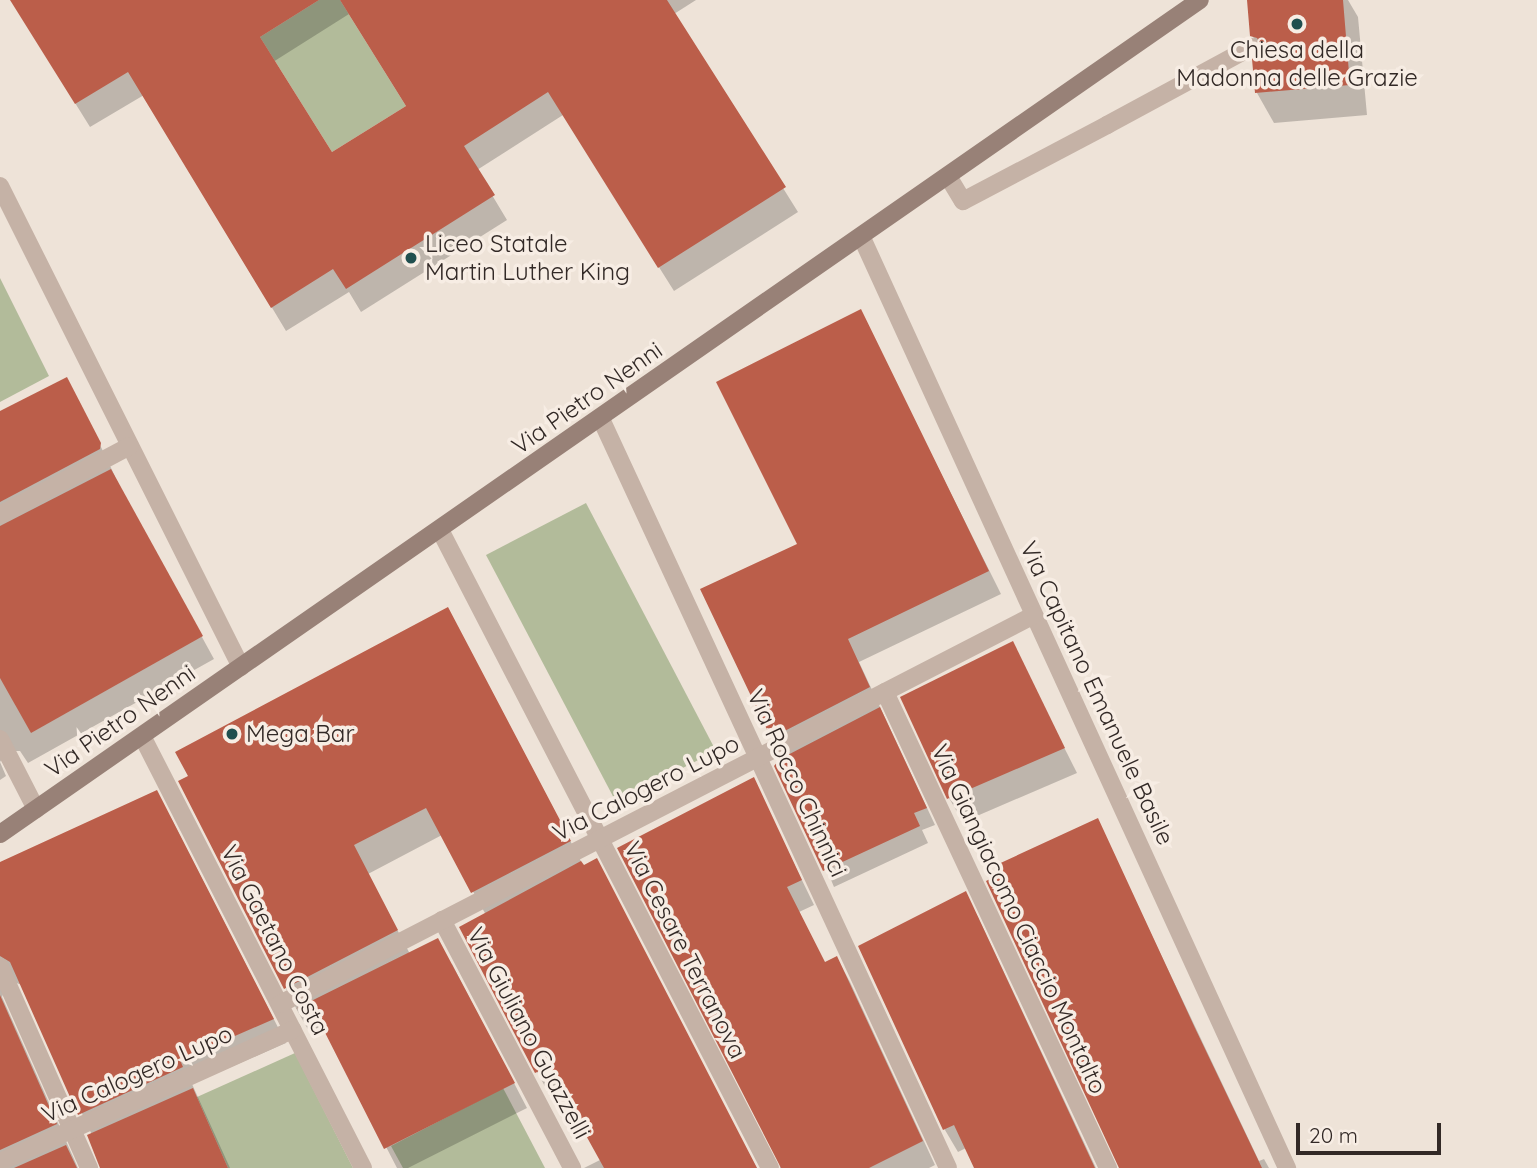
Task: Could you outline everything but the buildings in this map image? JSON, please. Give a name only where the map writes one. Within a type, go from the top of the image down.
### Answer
[{"type":"main road","name":"Via Pietro Nenni","points":[[0,834],[1104,70],[1200,0]]},
{"type":"street","points":[[948,178],[963,201],[1251,47]]},
{"type":"street","points":[[0,186],[241,667]]},
{"type":"street","name":"Via Capitano Emanuele Basile","points":[[862,238],[1287,1168]]},
{"type":"street","name":"Via Rocco Chinnici","points":[[601,419],[948,1168]]},
{"type":"street","points":[[0,515],[130,446]]},
{"type":"street","name":"Via Cesare Terranova","points":[[440,530],[770,1168]]},
{"type":"street","name":"Via Calogero Lupo","points":[[280,1004],[1034,615]]},
{"type":"street","name":"Via Giangiacomo Ciaccio Montalto","points":[[885,692],[1108,1168]]},
{"type":"street","name":"Via Gaetano Costa","points":[[142,736],[363,1168]]},
{"type":"street","points":[[0,739],[36,809]]},
{"type":"street","name":"Via Giuliano Guazzelli","points":[[442,920],[572,1168]]},
{"type":"street","points":[[0,967],[89,1168]]},
{"type":"street","name":"Via Calogero Lupo","points":[[0,1162],[293,1030]]},
{"type":"green space","points":[[319,0],[340,0],[406,106],[332,152],[260,37]]},
{"type":"green space","points":[[0,278],[49,376],[0,402]]},
{"type":"green space","points":[[586,503],[716,751],[616,802],[486,555]]},
{"type":"green space","points":[[295,1053],[353,1168],[228,1168],[197,1097]]},
{"type":"green space","points":[[503,1088],[545,1168],[403,1168],[391,1146]]},
{"type":"place","name":"Chiesa della Madonna delle Grazie","points":[[1297,24]]},
{"type":"place","name":"Liceo Statale Martin Luther King","points":[[411,258]]},
{"type":"place","name":"Mega Bar","points":[[232,734]]}]
